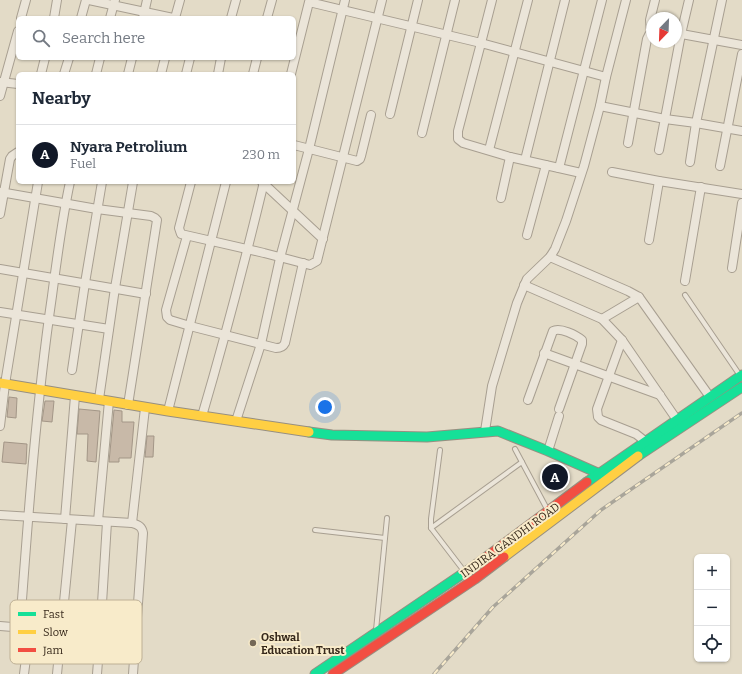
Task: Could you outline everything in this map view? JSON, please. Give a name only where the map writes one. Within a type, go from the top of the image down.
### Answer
[{"type":"main road","name":"INDIRA GANDHI ROAD","points":[[315,674],[465,573],[599,473],[741,376]]},
{"type":"main road","points":[[3,384],[99,399],[144,408],[332,435],[427,438],[485,431],[498,431],[609,478]]},
{"type":"main road","name":"INDIRA GANDHI ROAD","points":[[333,674],[475,578],[630,462],[742,387]]},
{"type":"street","points":[[22,16],[26,0]]},
{"type":"street","points":[[54,16],[57,0]]},
{"type":"street","points":[[82,16],[86,0]]},
{"type":"street","points":[[89,0],[114,3],[144,15],[154,16]]},
{"type":"street","points":[[144,15],[148,0]]},
{"type":"street","points":[[175,16],[180,0]]},
{"type":"street","points":[[232,16],[236,0]]},
{"type":"street","points":[[268,16],[272,0]]},
{"type":"street","points":[[236,421],[261,344],[280,258],[309,149],[345,0]]},
{"type":"street","points":[[190,184],[179,228],[181,234],[310,265],[314,264],[317,261],[323,239],[382,0]]},
{"type":"street","points":[[390,114],[418,0]]},
{"type":"street","points":[[422,133],[455,0]]},
{"type":"street","points":[[492,0],[457,135],[458,139],[510,157],[581,173]]},
{"type":"street","points":[[489,150],[528,0]]},
{"type":"street","points":[[525,160],[565,0]]},
{"type":"street","points":[[559,168],[602,0]]},
{"type":"street","points":[[485,431],[492,386],[517,303],[524,285],[550,257],[556,248],[564,227],[600,106],[606,76],[626,0]]},
{"type":"street","points":[[652,12],[655,0]]},
{"type":"street","points":[[682,22],[689,0]]},
{"type":"street","points":[[690,162],[712,39],[722,0]]},
{"type":"street","points":[[296,52],[310,1],[377,19],[481,43],[606,76]]},
{"type":"street","points":[[111,16],[114,3]]},
{"type":"street","points":[[682,35],[742,45]]},
{"type":"street","points":[[0,96],[2,82],[16,37]]},
{"type":"street","points":[[628,143],[646,44]]},
{"type":"street","points":[[659,150],[676,48]]},
{"type":"street","points":[[720,166],[742,54]]},
{"type":"street","points":[[42,72],[44,60]]},
{"type":"street","points":[[65,72],[68,60]]},
{"type":"street","points":[[96,72],[100,60]]},
{"type":"street","points":[[128,72],[132,60]]},
{"type":"street","points":[[162,72],[164,60]]},
{"type":"street","points":[[186,72],[190,60]]},
{"type":"street","points":[[218,72],[222,60]]},
{"type":"street","points":[[254,72],[256,60]]},
{"type":"street","points":[[291,72],[294,60]]},
{"type":"street","points":[[2,82],[16,84]]},
{"type":"street","points":[[600,106],[665,119],[742,131]]},
{"type":"street","points":[[296,146],[357,161],[360,159],[371,115]]},
{"type":"street","points":[[0,214],[2,192],[10,159],[16,153]]},
{"type":"street","points":[[500,198],[510,157]]},
{"type":"street","points":[[527,235],[546,165]]},
{"type":"street","points":[[612,172],[742,194]]},
{"type":"street","points":[[649,240],[660,181]]},
{"type":"street","points":[[0,426],[3,384],[38,184]]},
{"type":"street","points":[[22,600],[28,517],[48,320],[70,184]]},
{"type":"street","points":[[72,370],[102,184]]},
{"type":"street","points":[[99,399],[115,288],[133,184]]},
{"type":"street","points":[[168,411],[226,184]]},
{"type":"street","points":[[202,416],[226,335],[263,184]]},
{"type":"street","points":[[265,184],[323,239]]},
{"type":"street","points":[[685,281],[700,187]]},
{"type":"street","points":[[2,192],[97,209],[151,216],[157,220],[128,405]]},
{"type":"street","points":[[732,268],[742,203]]},
{"type":"street","points":[[187,236],[166,314],[167,317],[170,320],[190,326],[276,348],[283,346],[303,263]]},
{"type":"street","points":[[550,257],[639,297],[710,397]]},
{"type":"street","points":[[0,268],[146,294]]},
{"type":"street","points":[[524,285],[602,319],[622,340],[677,420]]},
{"type":"street","points":[[602,319],[639,297]]},
{"type":"street","points":[[0,312],[109,329]]},
{"type":"street","points":[[528,400],[553,331],[556,329],[561,330],[579,337],[582,340],[582,344],[574,364],[548,451]]},
{"type":"street","points":[[622,340],[597,409],[598,417],[601,420],[636,434],[646,442]]},
{"type":"street","points":[[544,353],[660,395]]},
{"type":"street","points":[[63,600],[75,396]]},
{"type":"street","points":[[98,521],[109,401]]},
{"type":"street","points":[[132,523],[144,408]]},
{"type":"street","points":[[0,515],[132,523],[139,525],[143,534],[138,600]]},
{"type":"street","points":[[102,600],[107,522]]},
{"type":"street","points":[[0,626],[10,626]]},
{"type":"street","points":[[24,674],[25,664]]},
{"type":"street","points":[[57,674],[58,664]]},
{"type":"street","points":[[97,674],[98,664]]},
{"type":"street","points":[[133,674],[134,664]]},
{"type":"lane","points":[[685,295],[741,376]]},
{"type":"lane","points":[[515,449],[548,511]]},
{"type":"lane","points":[[440,450],[431,528],[465,573]]},
{"type":"lane","points":[[431,528],[522,462]]},
{"type":"lane","points":[[375,634],[387,518]]},
{"type":"lane","points":[[314,530],[385,538]]},
{"type":"building","points":[[9,397],[17,398],[16,418],[7,417]]},
{"type":"building","points":[[45,401],[54,401],[52,422],[42,421]]},
{"type":"building","points":[[79,409],[100,411],[96,462],[87,461],[88,434],[77,434]]},
{"type":"building","points":[[114,410],[122,411],[122,422],[134,422],[131,458],[119,458],[119,462],[109,462]]},
{"type":"building","points":[[147,436],[154,436],[153,457],[145,457]]},
{"type":"building","points":[[4,442],[27,444],[26,464],[2,462]]},
{"type":"railway","points":[[434,674],[493,607],[601,510],[742,413]]},
{"type":"traffic: fast","points":[[587,482],[742,375]]},
{"type":"traffic: fast","points":[[638,456],[742,387]]},
{"type":"traffic: fast","points":[[309,432],[332,435],[427,437],[498,431],[609,478]]},
{"type":"traffic: fast","points":[[315,674],[477,564]]},
{"type":"traffic: slow","points":[[0,383],[168,411],[309,432]]},
{"type":"traffic: slow","points":[[504,557],[638,456]]},
{"type":"traffic: jam","points":[[477,564],[587,482]]},
{"type":"traffic: jam","points":[[333,674],[475,579],[504,557]]},
{"type":"place","name":"Nyara Petrolium","points":[[555,477]]},
{"type":"place","name":"Oshwal Education Trust","points":[[253,643]]}]
